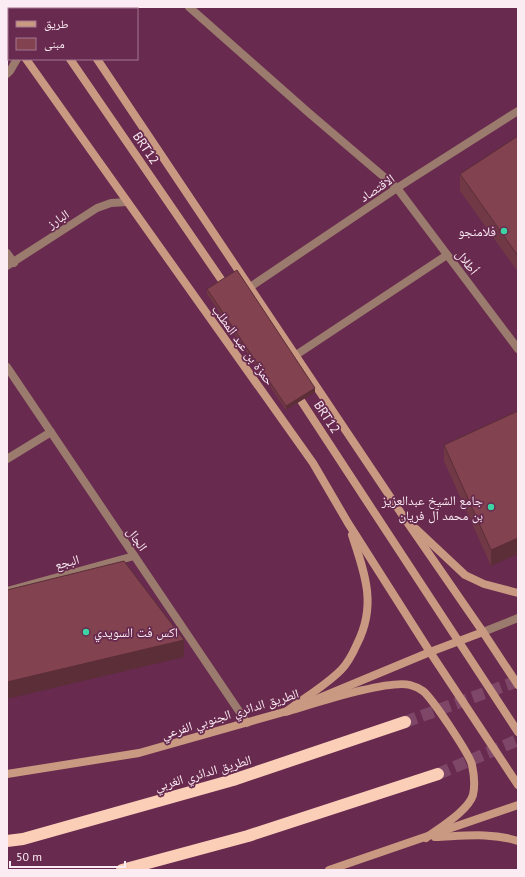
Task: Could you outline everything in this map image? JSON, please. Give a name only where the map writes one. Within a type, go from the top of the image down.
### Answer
[{"type":"highway","name":"الطريق الدائري الغربي","points":[[7,841],[30,837],[233,780],[405,722]]},
{"type":"highway","points":[[122,870],[248,836],[438,774]]},
{"type":"main road","name":"حمزة بن عبد المطلب","points":[[27,60],[313,463],[348,523],[430,652],[518,785]]},
{"type":"main road","name":"BRT12","points":[[71,60],[230,293]]},
{"type":"main road","points":[[98,60],[518,686]]},
{"type":"main road","name":"BRT12","points":[[291,385],[460,641],[518,732]]},
{"type":"main road","points":[[405,519],[465,575],[484,584],[518,593]]},
{"type":"main road","points":[[285,712],[341,670],[352,655],[362,635],[369,604],[366,577],[348,523]]},
{"type":"main road","name":"الطريق الدائري الجنوبي الفرعي","points":[[7,774],[139,753],[285,712],[430,652],[483,632]]},
{"type":"main road","points":[[285,712],[368,689],[408,684],[424,692],[448,724],[472,764],[474,780],[473,795],[467,806],[426,838]]},
{"type":"main road","points":[[329,870],[426,838],[518,804]]},
{"type":"main road","points":[[426,838],[483,835],[503,836],[518,842]]},
{"type":"street","name":"أطلال","points":[[189,7],[397,188],[518,349]]},
{"type":"street","points":[[7,74],[10,72],[16,60]]},
{"type":"street","name":"الاقتصاد","points":[[250,287],[397,188],[518,111]]},
{"type":"street","name":"البارز","points":[[10,265],[98,208],[111,203],[127,202]]},
{"type":"street","points":[[7,253],[10,265]]},
{"type":"street","points":[[296,355],[447,255]]},
{"type":"street","name":"الجال","points":[[7,367],[247,723]]},
{"type":"street","points":[[7,459],[51,432]]},
{"type":"street","name":"البجع","points":[[7,591],[134,556]]},
{"type":"street","name":"الطريق الدائري الجنوبي الفرعي","points":[[483,632],[518,618]]},
{"type":"building","name":"فلامنجو","points":[[518,136],[518,256],[460,174]]},
{"type":"building","points":[[237,270],[315,388],[286,406],[207,289]]},
{"type":"building","name":"جامع الشيخ عبدالعزيز بن محمد آل فريان","points":[[518,411],[518,538],[491,550],[444,445]]},
{"type":"building","name":"اكس فت السويدي","points":[[124,561],[184,640],[7,682],[7,590]]},
{"type":"tunnel","points":[[405,722],[518,681]]},
{"type":"tunnel","points":[[438,774],[518,740]]},
{"type":"place","name":"فلامنجو","points":[[504,231]]},
{"type":"place","name":"جامع الشيخ عبدالعزيز بن محمد آل فريان","points":[[491,507]]},
{"type":"place","name":"اكس فت السويدي","points":[[86,632]]}]
